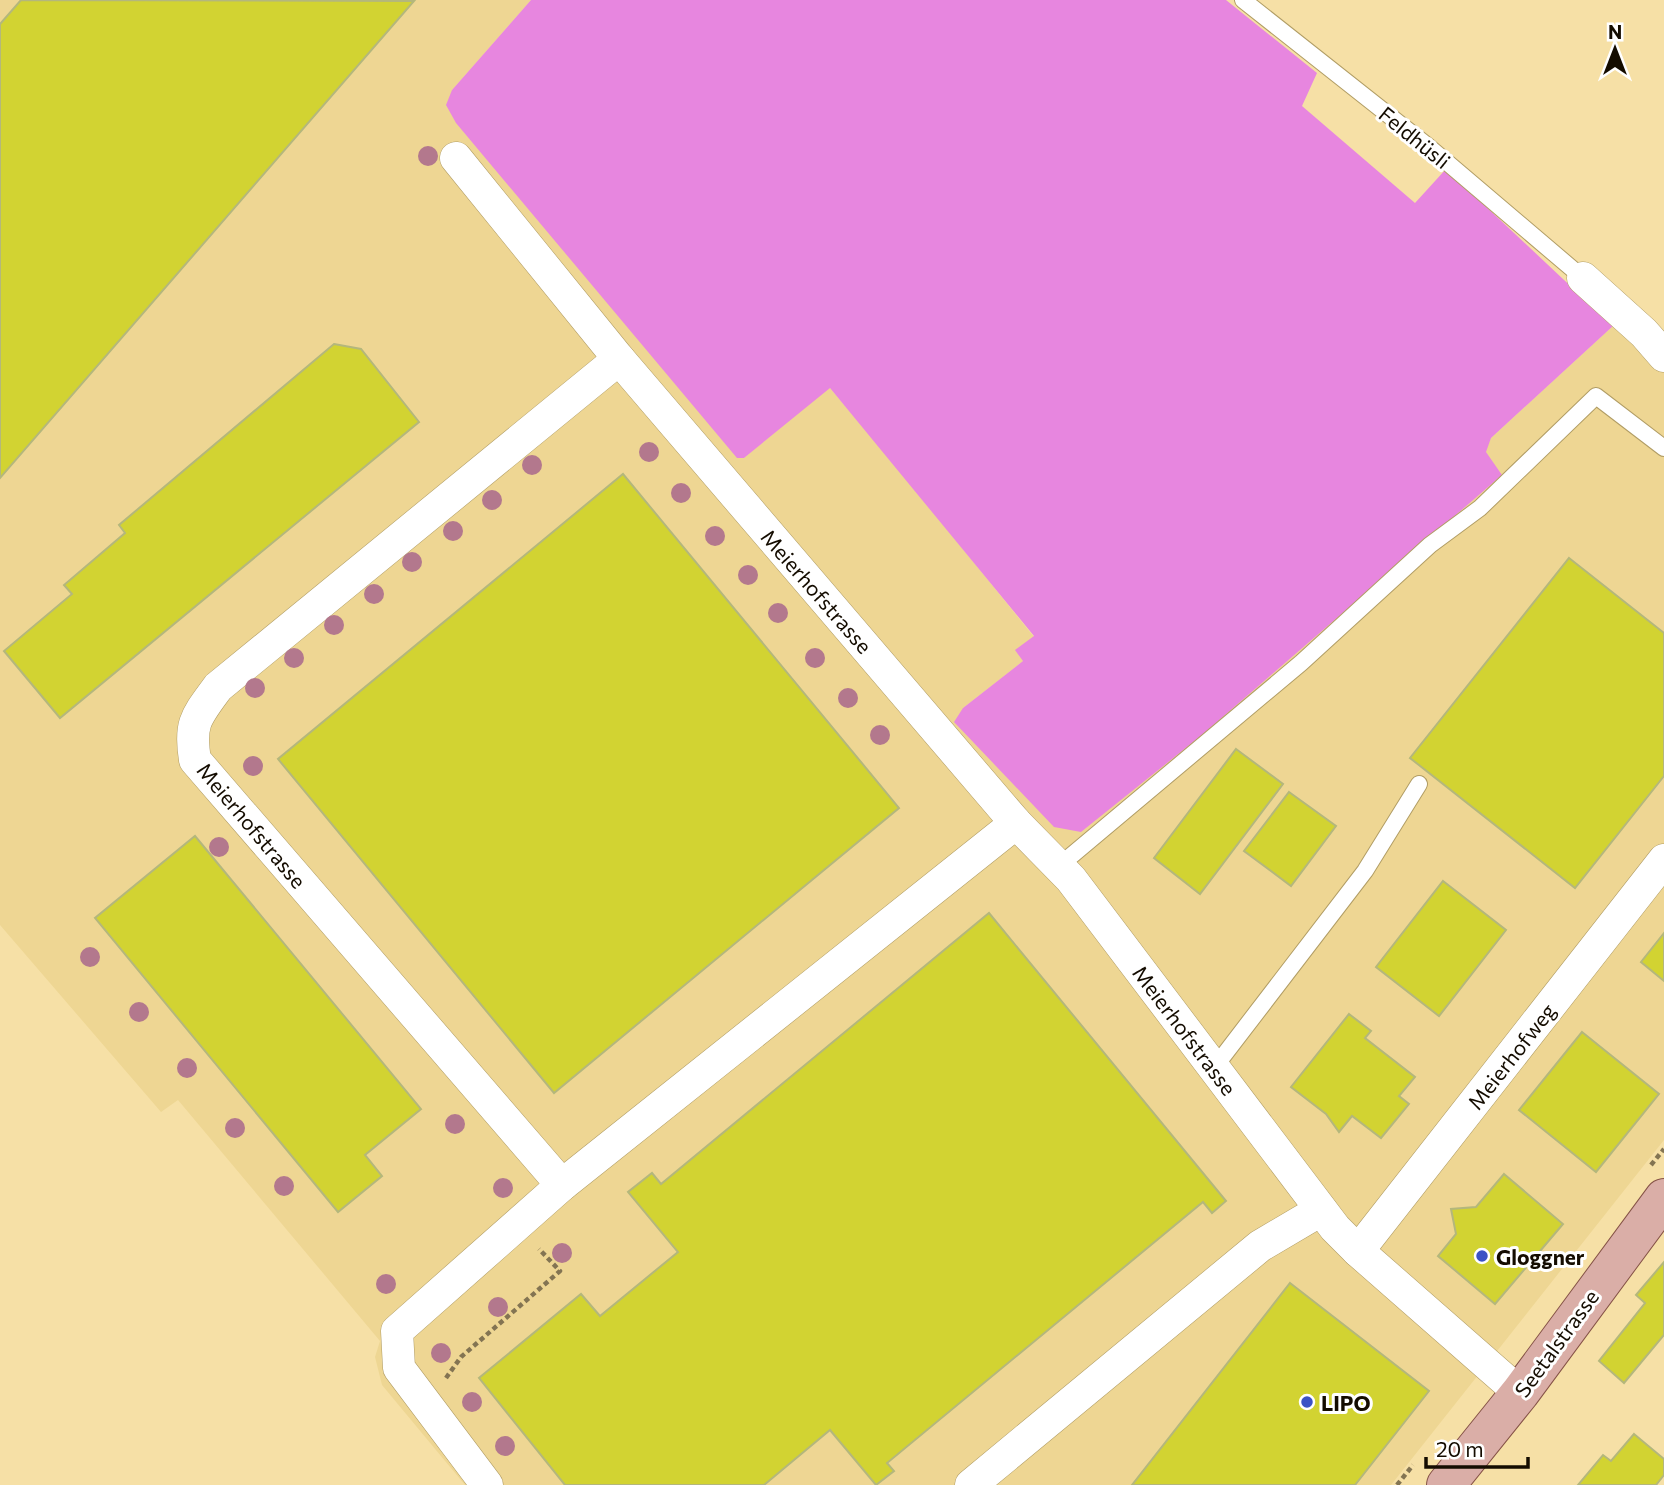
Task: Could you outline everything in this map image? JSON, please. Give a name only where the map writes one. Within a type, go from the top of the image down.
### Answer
[{"type":"main road","name":"Seetalstrasse","points":[[1446,1485],[1520,1393],[1664,1198]]},
{"type":"street","name":"Meierhofstrasse","points":[[456,158],[619,359],[1016,823],[1071,879],[1321,1210],[1358,1251],[1520,1393]]},
{"type":"street","points":[[1583,278],[1644,333],[1664,356]]},
{"type":"street","name":"Meierhofstrasse","points":[[562,1185],[195,760],[191,734],[200,711],[218,687],[619,359]]},
{"type":"street","points":[[487,1485],[399,1368],[397,1331],[562,1185],[1016,823]]},
{"type":"street","name":"Meierhofweg","points":[[1358,1251],[1664,860]]},
{"type":"street","points":[[971,1485],[1260,1246],[1321,1210]]},
{"type":"lane","name":"Feldhüsli","points":[[1243,0],[1429,147],[1583,278]]},
{"type":"lane","points":[[1059,866],[1301,663],[1430,545],[1480,509],[1597,396],[1664,448]]},
{"type":"lane","points":[[1214,1068],[1365,871],[1419,784]]},
{"type":"path","points":[[444,1386],[448,1373],[461,1357],[560,1271],[518,1224]]},
{"type":"shaded area","points":[[0,0],[531,0],[452,90],[744,458],[829,387],[899,470],[1034,637],[1023,661],[963,708],[1202,735],[1502,475],[1485,452],[1491,438],[1613,326],[1664,369],[1664,1140],[1391,1485],[465,1485],[382,1385],[375,1357],[380,1341],[178,1100],[161,1112],[0,925]]},
{"type":"shaded area","points":[[531,0],[1226,0],[1317,73],[1302,106],[1415,203],[1446,169],[1613,326],[1491,438],[1486,452],[1502,475],[1202,735],[1081,832],[1054,827],[954,722],[963,708],[1023,661],[1015,650],[1034,636],[830,388],[744,458],[737,458],[456,123],[446,105],[452,90]]},
{"type":"building","points":[[21,0],[414,1],[0,478],[0,24]]},
{"type":"building","points":[[334,344],[361,349],[419,422],[60,718],[4,651],[72,594],[64,585],[125,533],[119,525]]},
{"type":"building","points":[[623,474],[899,808],[554,1093],[278,759]]},
{"type":"building","points":[[1569,558],[1664,633],[1664,776],[1575,888],[1410,758]]},
{"type":"building","points":[[1236,749],[1283,784],[1200,894],[1154,858]]},
{"type":"building","points":[[1289,792],[1336,826],[1291,886],[1244,851]]},
{"type":"building","points":[[195,836],[421,1109],[365,1155],[382,1176],[338,1212],[95,918]]},
{"type":"building","points":[[1443,881],[1506,930],[1439,1016],[1376,967]]},
{"type":"building","points":[[989,913],[1226,1201],[1212,1213],[1203,1202],[887,1463],[894,1471],[876,1485],[830,1430],[764,1485],[565,1485],[479,1378],[581,1294],[600,1316],[678,1252],[628,1192],[652,1173],[661,1184]]},
{"type":"building","points":[[1664,933],[1664,981],[1641,962]]},
{"type":"building","points":[[1349,1014],[1371,1031],[1365,1038],[1415,1077],[1399,1096],[1409,1104],[1381,1138],[1352,1116],[1339,1132],[1326,1114],[1291,1087]]},
{"type":"building","points":[[1582,1032],[1659,1094],[1596,1172],[1519,1110]]},
{"type":"building","points":[[1504,1174],[1563,1224],[1495,1304],[1438,1256],[1456,1234],[1451,1209],[1476,1207]]},
{"type":"building","points":[[1664,1262],[1664,1335],[1624,1383],[1599,1361],[1645,1303],[1636,1295]]},
{"type":"building","points":[[1290,1283],[1429,1391],[1355,1485],[1132,1485]]},
{"type":"building","points":[[1634,1434],[1664,1459],[1664,1475],[1656,1485],[1578,1485],[1603,1455],[1611,1461]]},
{"type":"place","name":"Gloggner","points":[[1482,1256]]},
{"type":"place","name":"LIPO","points":[[1307,1402]]}]
